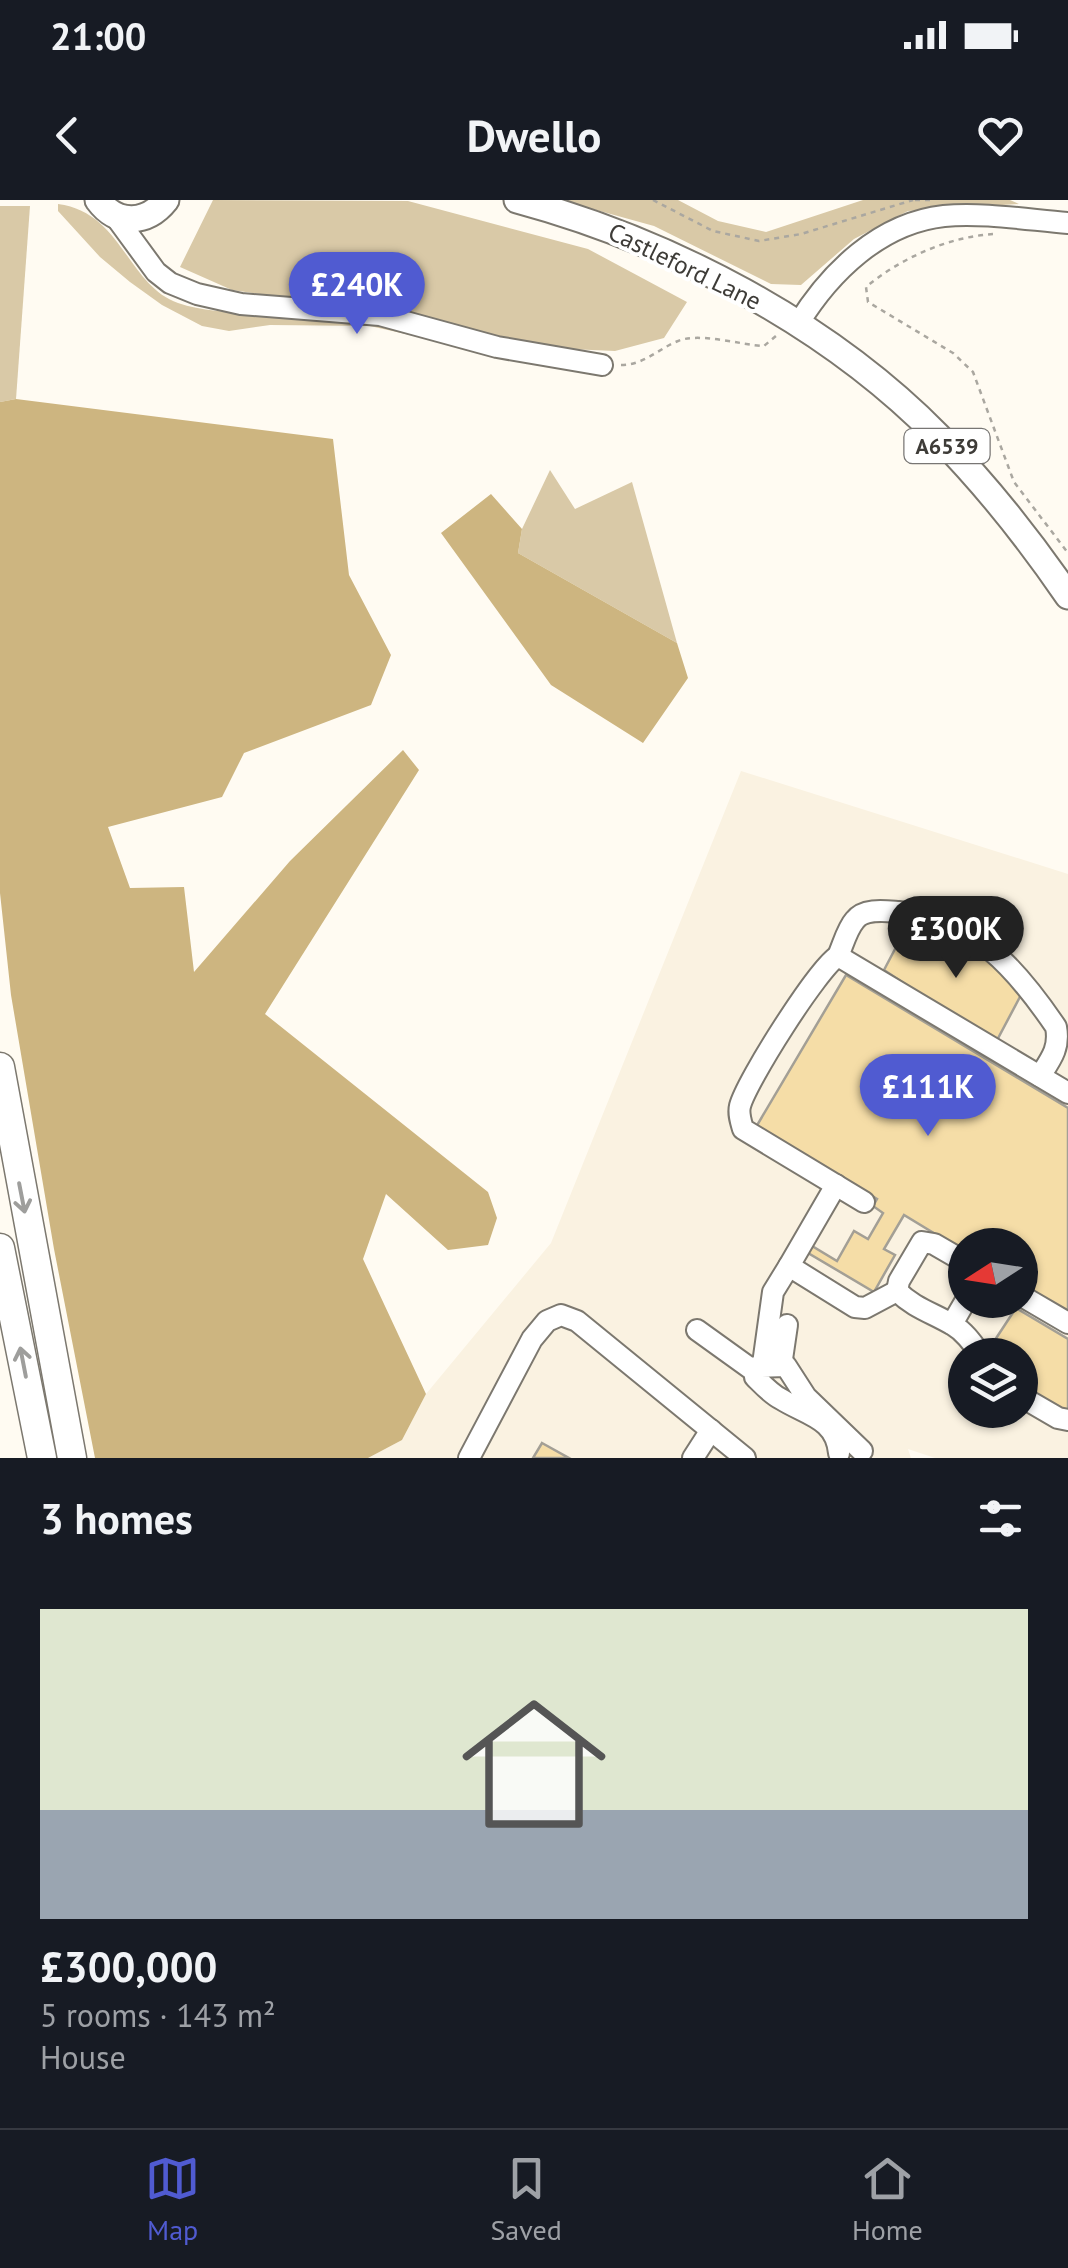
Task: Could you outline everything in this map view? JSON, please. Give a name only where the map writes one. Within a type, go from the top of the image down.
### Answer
[{"type":"highway","points":[[0,1068],[72,1458]]},
{"type":"highway","points":[[0,1248],[42,1458]]},
{"type":"main road","name":"Castleford Lane","points":[[518,200],[661,249],[796,322]]},
{"type":"main road","points":[[101,206],[139,219],[163,205]]},
{"type":"main road","name":"A6539","points":[[796,322],[866,374],[937,435],[1030,540],[1068,596]]},
{"type":"street","points":[[148,258],[149,237],[163,205]]},
{"type":"street","points":[[101,206],[156,272],[170,283],[212,298],[380,315],[497,348],[602,365]]},
{"type":"street","points":[[796,322],[856,255],[880,238],[940,216],[1068,223]]},
{"type":"street","points":[[864,1202],[743,1129],[739,1116],[748,1088],[821,971],[838,956],[856,918],[884,911],[932,917],[967,931],[1005,960],[1056,1027],[1056,1052],[1040,1076]]},
{"type":"street","points":[[838,956],[1068,1093]]},
{"type":"street","points":[[766,1367],[773,1292],[836,1185]]},
{"type":"street","points":[[897,1291],[922,1242],[948,1252]]},
{"type":"street","points":[[789,1266],[855,1307],[865,1308],[897,1291]]},
{"type":"street","points":[[897,1291],[968,1338]]},
{"type":"street","points":[[1038,1306],[1068,1323]]},
{"type":"street","points":[[469,1458],[532,1339],[547,1321],[561,1315],[577,1321],[745,1458]]},
{"type":"street","points":[[952,1324],[956,1318]]},
{"type":"street","points":[[788,1325],[766,1367],[754,1377],[779,1398],[812,1413],[831,1428],[838,1439],[836,1456],[868,1454]]},
{"type":"street","points":[[696,1330],[766,1367],[791,1371],[806,1396],[868,1454]]},
{"type":"street","points":[[1038,1406],[1068,1420]]},
{"type":"street","points":[[693,1458],[712,1430]]},
{"type":"path","points":[[653,200],[713,230],[759,241],[802,234],[915,200],[946,200]]},
{"type":"path","points":[[1006,220],[1001,233],[975,235],[938,246],[882,274],[866,287],[868,302],[953,352],[973,372],[1014,482],[1068,553]]},
{"type":"path","name":"Castleford Lane","points":[[602,365],[630,365],[680,340],[693,338],[764,346],[796,322]]},
{"type":"shaded area","points":[[213,200],[408,201],[588,249],[687,302],[664,338],[615,351],[546,348],[343,297],[294,299],[232,290],[180,267]]},
{"type":"shaded area","points":[[560,200],[678,200],[718,221],[766,232],[863,200],[1010,200],[1019,204],[908,211],[854,239],[801,285],[771,284],[654,226]]},
{"type":"shaded area","points":[[58,204],[97,220],[147,281],[178,303],[218,311],[362,318],[472,349],[370,326],[270,325],[229,331],[202,326],[162,305],[100,257],[58,211]]},
{"type":"shaded area","points":[[0,206],[30,206],[16,399],[0,402]]},
{"type":"shaded area","points":[[16,399],[333,439],[349,575],[391,655],[371,705],[244,753],[222,797],[108,827],[130,888],[184,887],[194,972],[290,861],[403,750],[419,770],[265,1014],[488,1192],[497,1218],[488,1245],[448,1250],[386,1194],[363,1259],[426,1394],[402,1440],[368,1458],[95,1458],[54,1249],[11,995],[0,893],[0,402]]},
{"type":"shaded area","points":[[550,470],[575,509],[632,482],[677,643],[518,553],[522,529]]},
{"type":"shaded area","points":[[491,494],[522,529],[518,553],[677,643],[688,678],[643,743],[551,685],[441,533]]},
{"type":"shaded area","points":[[741,771],[1068,874],[1068,1458],[935,1458],[908,1449],[911,1458],[368,1458],[402,1440],[426,1394],[551,1243]]},
{"type":"building","points":[[905,930],[952,937],[1001,968],[1022,993],[995,1044],[884,970]]},
{"type":"building","points":[[846,975],[1068,1108],[1068,1313],[1038,1295],[1038,1228],[948,1228],[948,1242],[904,1215],[884,1249],[895,1255],[874,1292],[803,1250],[807,1243],[837,1261],[854,1231],[868,1239],[883,1213],[873,1206],[877,1199],[756,1127]]},
{"type":"building","points":[[1009,1318],[1033,1318],[1068,1339],[1068,1417],[1038,1400],[1038,1338],[996,1338]]},
{"type":"building","points":[[542,1443],[569,1458],[533,1458]]}]
